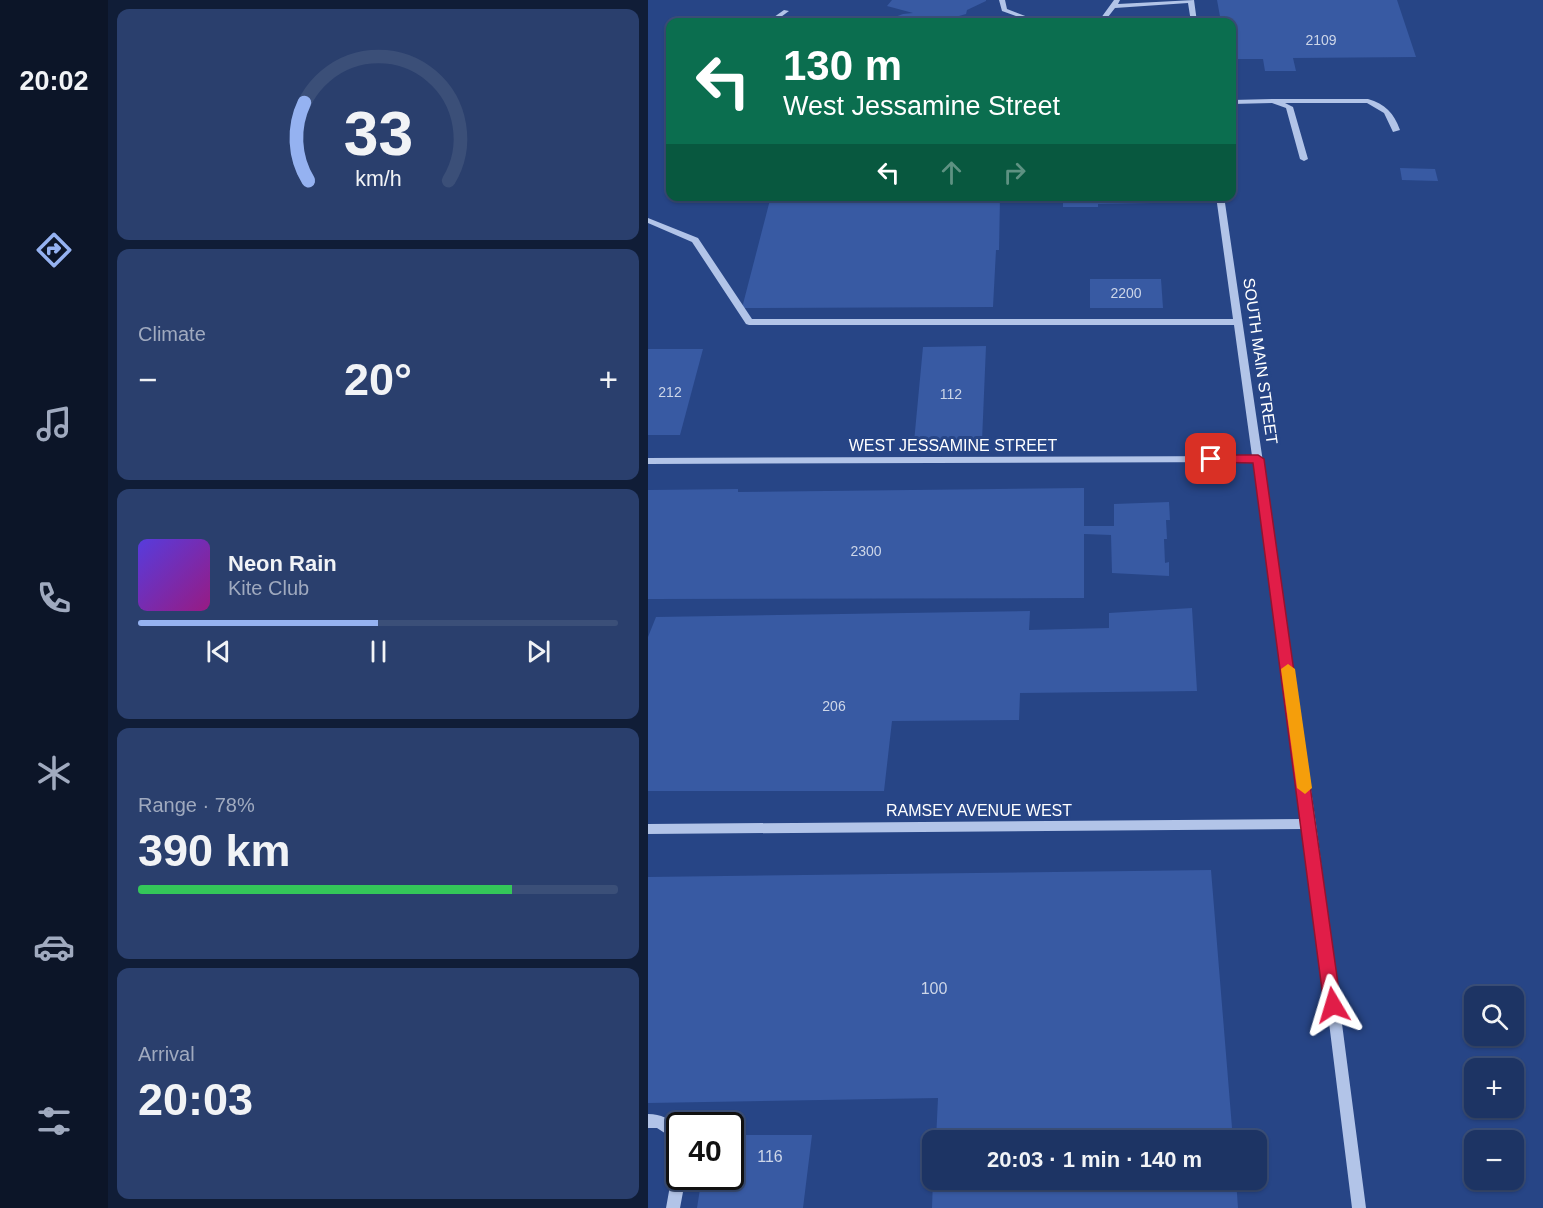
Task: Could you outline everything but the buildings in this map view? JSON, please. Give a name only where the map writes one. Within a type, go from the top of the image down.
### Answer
[{"type":"street","points":[[1002,0],[1004,10],[1027,18]]},
{"type":"street","points":[[1104,18],[1116,3],[1191,1],[1193,18]]},
{"type":"street","points":[[776,18],[786,11]]},
{"type":"street","points":[[1273,101],[1289,107],[1304,159]]},
{"type":"street","points":[[1236,102],[1368,101],[1383,106],[1392,115],[1396,130]]},
{"type":"street","name":"SOUTH MAIN STREET","points":[[1221,201],[1310,824],[1359,1208]]},
{"type":"street","points":[[648,220],[695,240],[749,322],[1238,322]]},
{"type":"street","name":"WEST JESSAMINE STREET","points":[[648,461],[1258,459]]},
{"type":"street","name":"RAMSEY AVENUE WEST","points":[[648,829],[1310,824]]},
{"type":"street","points":[[648,1121],[659,1121],[666,1126]]},
{"type":"street","points":[[673,1208],[676,1190]]},
{"type":"slow traffic","points":[[1288,669],[1305,788]]},
{"type":"route","points":[[1211,459],[1258,459],[1310,824],[1333,1005]]}]
